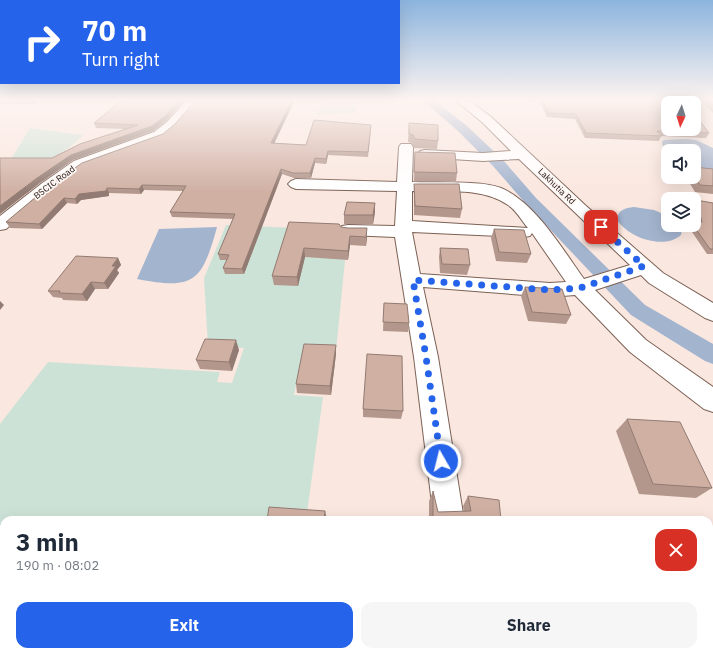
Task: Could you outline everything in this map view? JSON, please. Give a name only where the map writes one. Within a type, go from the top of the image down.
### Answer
[{"type":"street","name":"BSCIC Road","points":[[0,225],[79,164],[159,134],[164,131]]},
{"type":"street","name":"Lakhutia Rd","points":[[499,131],[656,278],[713,313]]},
{"type":"street","points":[[449,516],[426,357],[403,229],[405,150],[483,157],[524,154]]},
{"type":"street","points":[[296,184],[469,188],[495,191],[515,202],[542,233],[580,288],[638,346],[711,397]]},
{"type":"street","points":[[348,230],[403,229],[542,233]]},
{"type":"street","points":[[413,280],[550,290],[580,288],[644,266]]},
{"type":"green space","points":[[28,131],[50,131],[83,135],[66,149],[50,158],[32,161],[10,161]]},
{"type":"green space","points":[[226,225],[348,230],[336,351],[303,350],[294,395],[323,397],[307,516],[0,516],[0,424],[48,362],[220,372],[217,382],[232,383],[244,348],[208,346],[204,278]]},
{"type":"water","points":[[664,140],[696,140],[713,148],[713,171],[701,168],[701,144],[662,144]]},
{"type":"water","points":[[634,207],[654,210],[661,213],[661,232],[682,232],[681,235],[666,242],[656,242],[638,237],[622,226],[617,220],[618,214],[622,210]]},
{"type":"water","points":[[217,227],[206,260],[200,271],[193,278],[183,282],[171,283],[137,279],[159,229]]},
{"type":"building","points":[[121,131],[139,131],[71,155],[0,206],[0,158],[52,158],[80,144]]},
{"type":"building","points":[[167,131],[277,131],[271,143],[306,145],[311,131],[370,131],[368,152],[328,151],[326,159],[315,158],[310,173],[293,173],[281,169],[242,269],[223,268],[229,255],[218,254],[235,214],[170,212],[186,186],[142,185],[139,189],[107,188],[106,191],[79,194],[75,199],[64,198],[39,224],[6,222],[49,186],[82,163],[163,134]]},
{"type":"building","points":[[409,131],[438,131],[438,141],[415,139],[413,135],[409,134]]},
{"type":"building","points":[[585,131],[661,131],[657,131],[661,136],[586,133]]},
{"type":"building","points":[[701,131],[707,131],[709,133],[701,133]]},
{"type":"building","points":[[415,152],[455,153],[457,173],[414,172]]},
{"type":"building","points":[[701,168],[713,169],[713,186],[700,185]]},
{"type":"building","points":[[414,184],[459,184],[462,209],[415,206]]},
{"type":"building","points":[[701,201],[713,203],[713,249],[710,249],[698,232],[701,232]]},
{"type":"building","points":[[347,202],[375,203],[373,215],[344,215]]},
{"type":"building","points":[[289,222],[339,224],[341,227],[348,228],[367,228],[366,237],[350,236],[348,251],[304,248],[297,277],[272,276]]},
{"type":"building","points":[[494,229],[524,230],[531,254],[499,252]]},
{"type":"building","points":[[440,248],[468,249],[470,265],[442,264]]},
{"type":"building","points":[[76,256],[118,258],[112,266],[116,266],[104,283],[91,282],[82,294],[48,291]]},
{"type":"building","points":[[525,287],[562,289],[571,315],[532,312]]},
{"type":"building","points":[[384,303],[407,304],[409,323],[383,322]]},
{"type":"building","points":[[205,339],[236,340],[229,362],[196,360]]},
{"type":"building","points":[[304,344],[336,345],[330,386],[296,384]]},
{"type":"building","points":[[367,354],[402,356],[403,411],[363,409]]},
{"type":"building","points":[[627,419],[680,422],[712,488],[653,484]]},
{"type":"building","points":[[433,491],[438,512],[471,511],[468,496],[499,500],[501,516],[433,516]]},
{"type":"building","points":[[269,507],[325,511],[324,516],[268,516]]},
{"type":"waterway","points":[[465,131],[498,163],[531,201],[638,310],[713,355]]},
{"type":"route","points":[[441,461],[413,280],[550,290],[580,288],[644,266],[601,227]]}]
